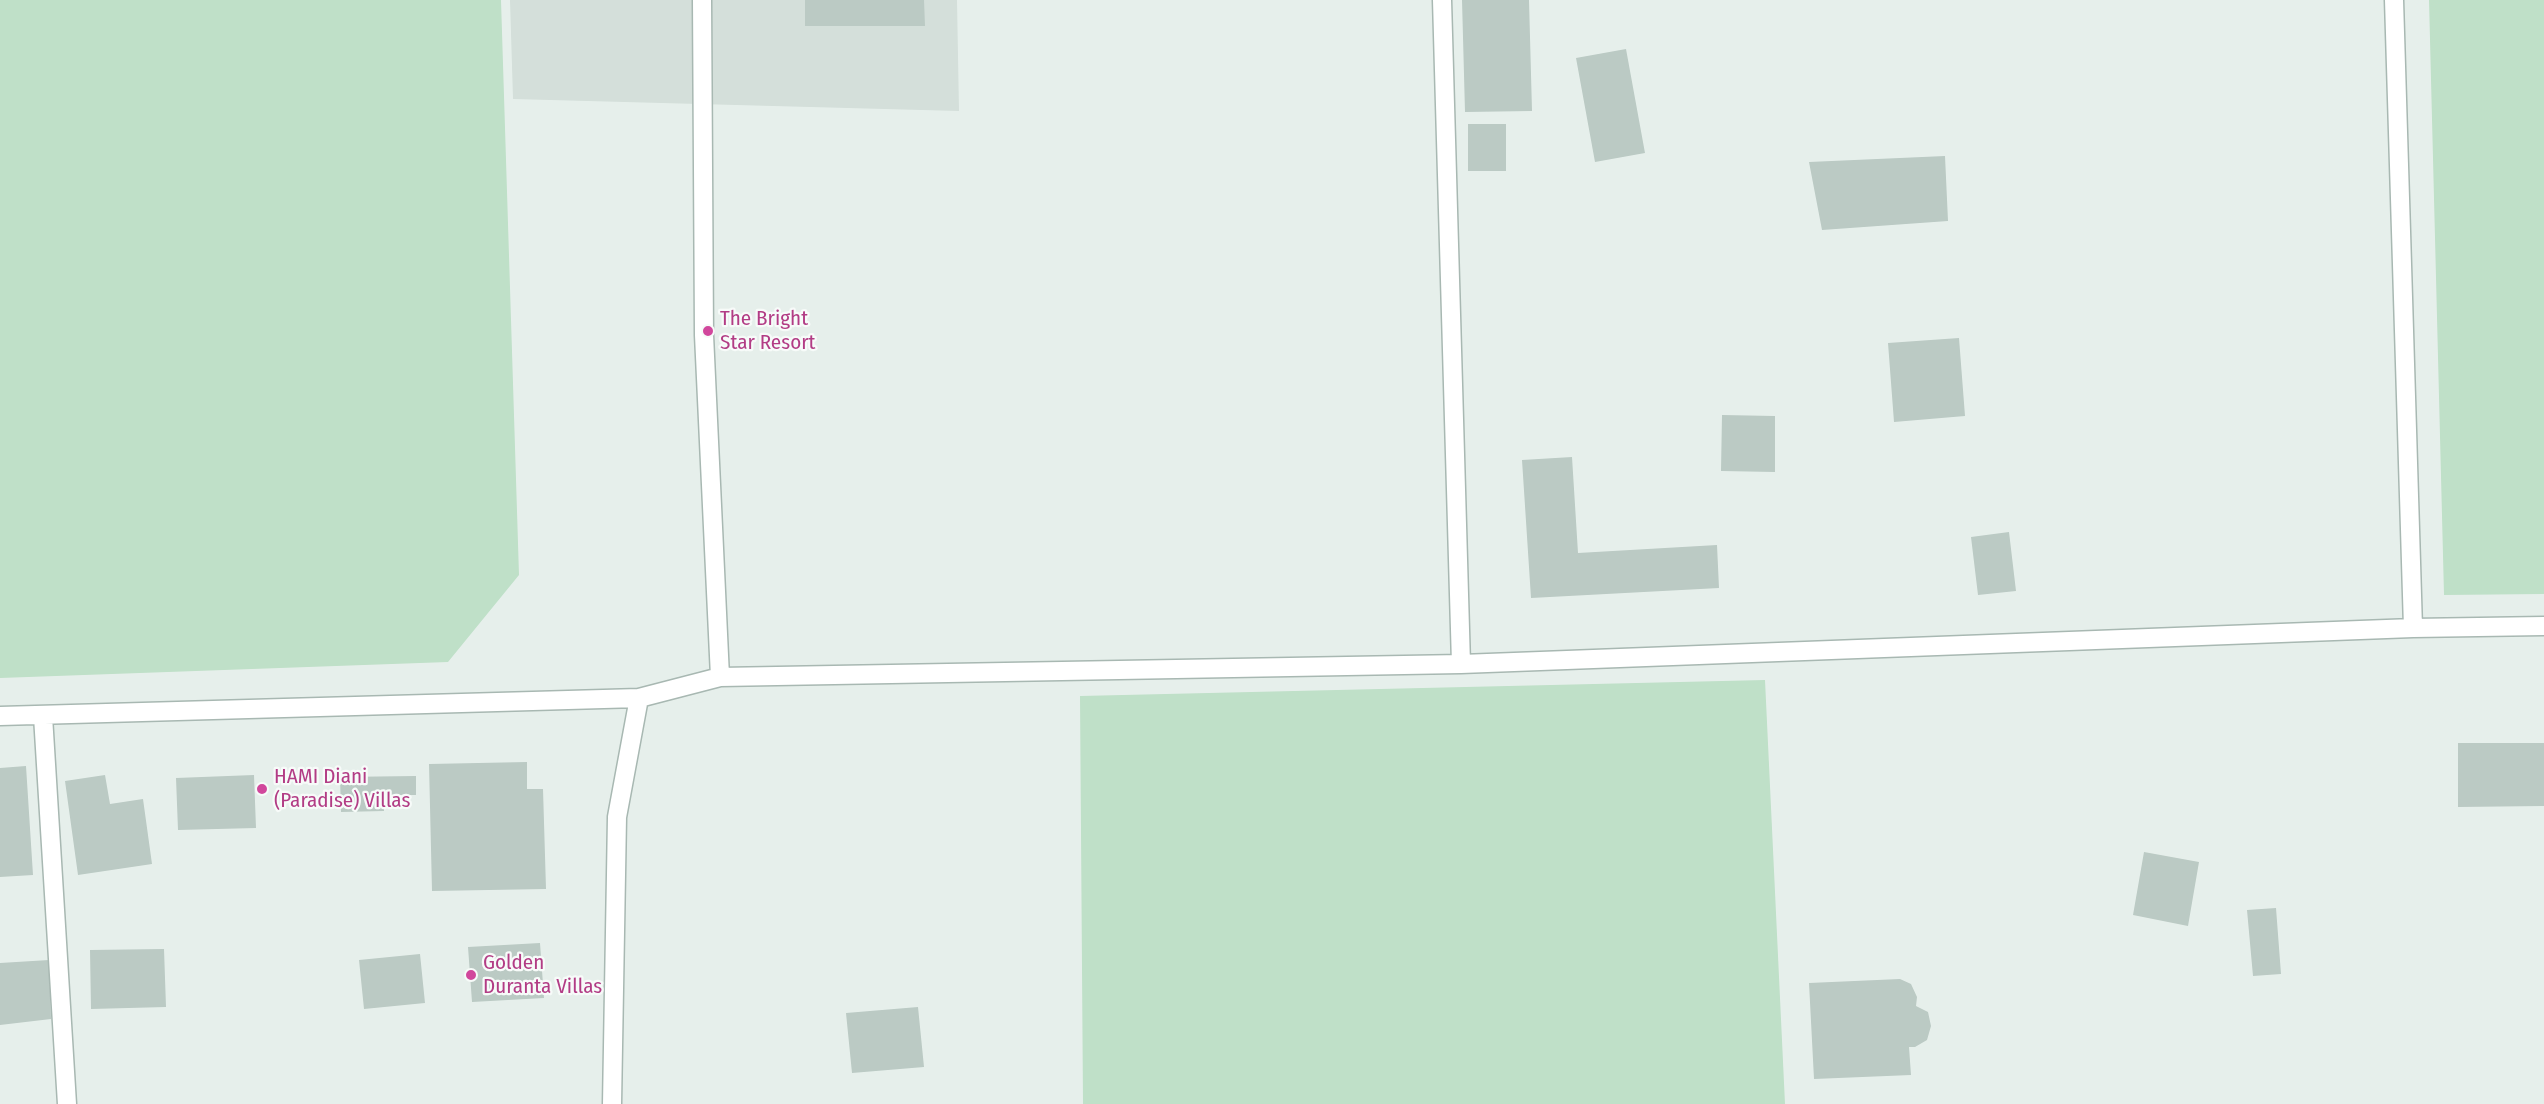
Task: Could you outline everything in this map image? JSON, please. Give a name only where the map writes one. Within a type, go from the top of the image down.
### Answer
[{"type":"street","points":[[702,0],[704,335],[720,677]]},
{"type":"street","points":[[1442,0],[1461,664]]},
{"type":"street","points":[[2394,0],[2414,628]]},
{"type":"street","points":[[0,716],[639,699],[720,677],[1461,664],[2414,628],[2544,626]]},
{"type":"street","points":[[612,1104],[617,817],[639,699]]},
{"type":"street","points":[[43,716],[67,1104]]},
{"type":"shaded area","points":[[510,0],[957,0],[959,111],[513,99]]},
{"type":"green space","points":[[0,0],[501,0],[519,575],[448,662],[0,678]]},
{"type":"green space","points":[[2429,0],[2544,0],[2544,594],[2444,595]]},
{"type":"green space","points":[[1765,680],[1785,1104],[1083,1104],[1080,696]]},
{"type":"building","points":[[805,0],[924,0],[925,26],[805,26]]},
{"type":"building","points":[[1462,0],[1529,0],[1532,111],[1465,112]]},
{"type":"building","points":[[1626,49],[1645,153],[1595,162],[1576,58]]},
{"type":"building","points":[[1468,124],[1506,124],[1506,171],[1468,171]]},
{"type":"building","points":[[1945,156],[1948,221],[1822,230],[1809,162]]},
{"type":"building","points":[[1959,338],[1965,416],[1894,422],[1888,343]]},
{"type":"building","points":[[1722,415],[1775,416],[1775,472],[1721,471]]},
{"type":"building","points":[[1572,457],[1578,553],[1717,545],[1719,588],[1531,598],[1522,460]]},
{"type":"building","points":[[2009,532],[2016,591],[1978,595],[1971,537]]},
{"type":"building","points":[[2458,743],[2544,743],[2544,806],[2458,807]]},
{"type":"building","points":[[527,762],[527,789],[543,789],[546,889],[432,891],[429,764]]},
{"type":"building","points":[[26,766],[33,875],[0,877],[0,768]]},
{"type":"building","points":[[105,775],[110,804],[143,799],[152,864],[78,875],[65,781]]},
{"type":"building","points":[[254,775],[256,828],[178,830],[176,778]]},
{"type":"building","points":[[416,776],[416,795],[384,795],[384,811],[341,812],[340,777]]},
{"type":"building","points":[[2144,852],[2199,862],[2188,926],[2133,915]]},
{"type":"building","points":[[2276,908],[2281,974],[2253,976],[2247,910]]},
{"type":"building","points":[[540,943],[544,998],[472,1002],[468,947]]},
{"type":"building","points":[[164,949],[166,1007],[91,1009],[90,950]]},
{"type":"building","points":[[420,954],[425,1003],[364,1009],[359,960]]},
{"type":"building","points":[[49,960],[51,1019],[0,1025],[0,963]]},
{"type":"building","points":[[1900,979],[1911,984],[1917,997],[1916,1006],[1928,1012],[1931,1026],[1927,1040],[1915,1047],[1909,1047],[1911,1075],[1814,1079],[1809,983]]},
{"type":"building","points":[[918,1007],[924,1067],[852,1073],[846,1013]]},
{"type":"place","name":"The Bright Star Resort","points":[[708,331]]},
{"type":"place","name":"HAMI Diani (Paradise) Villas","points":[[262,789]]},
{"type":"place","name":"Golden Duranta Villas","points":[[471,975]]}]
